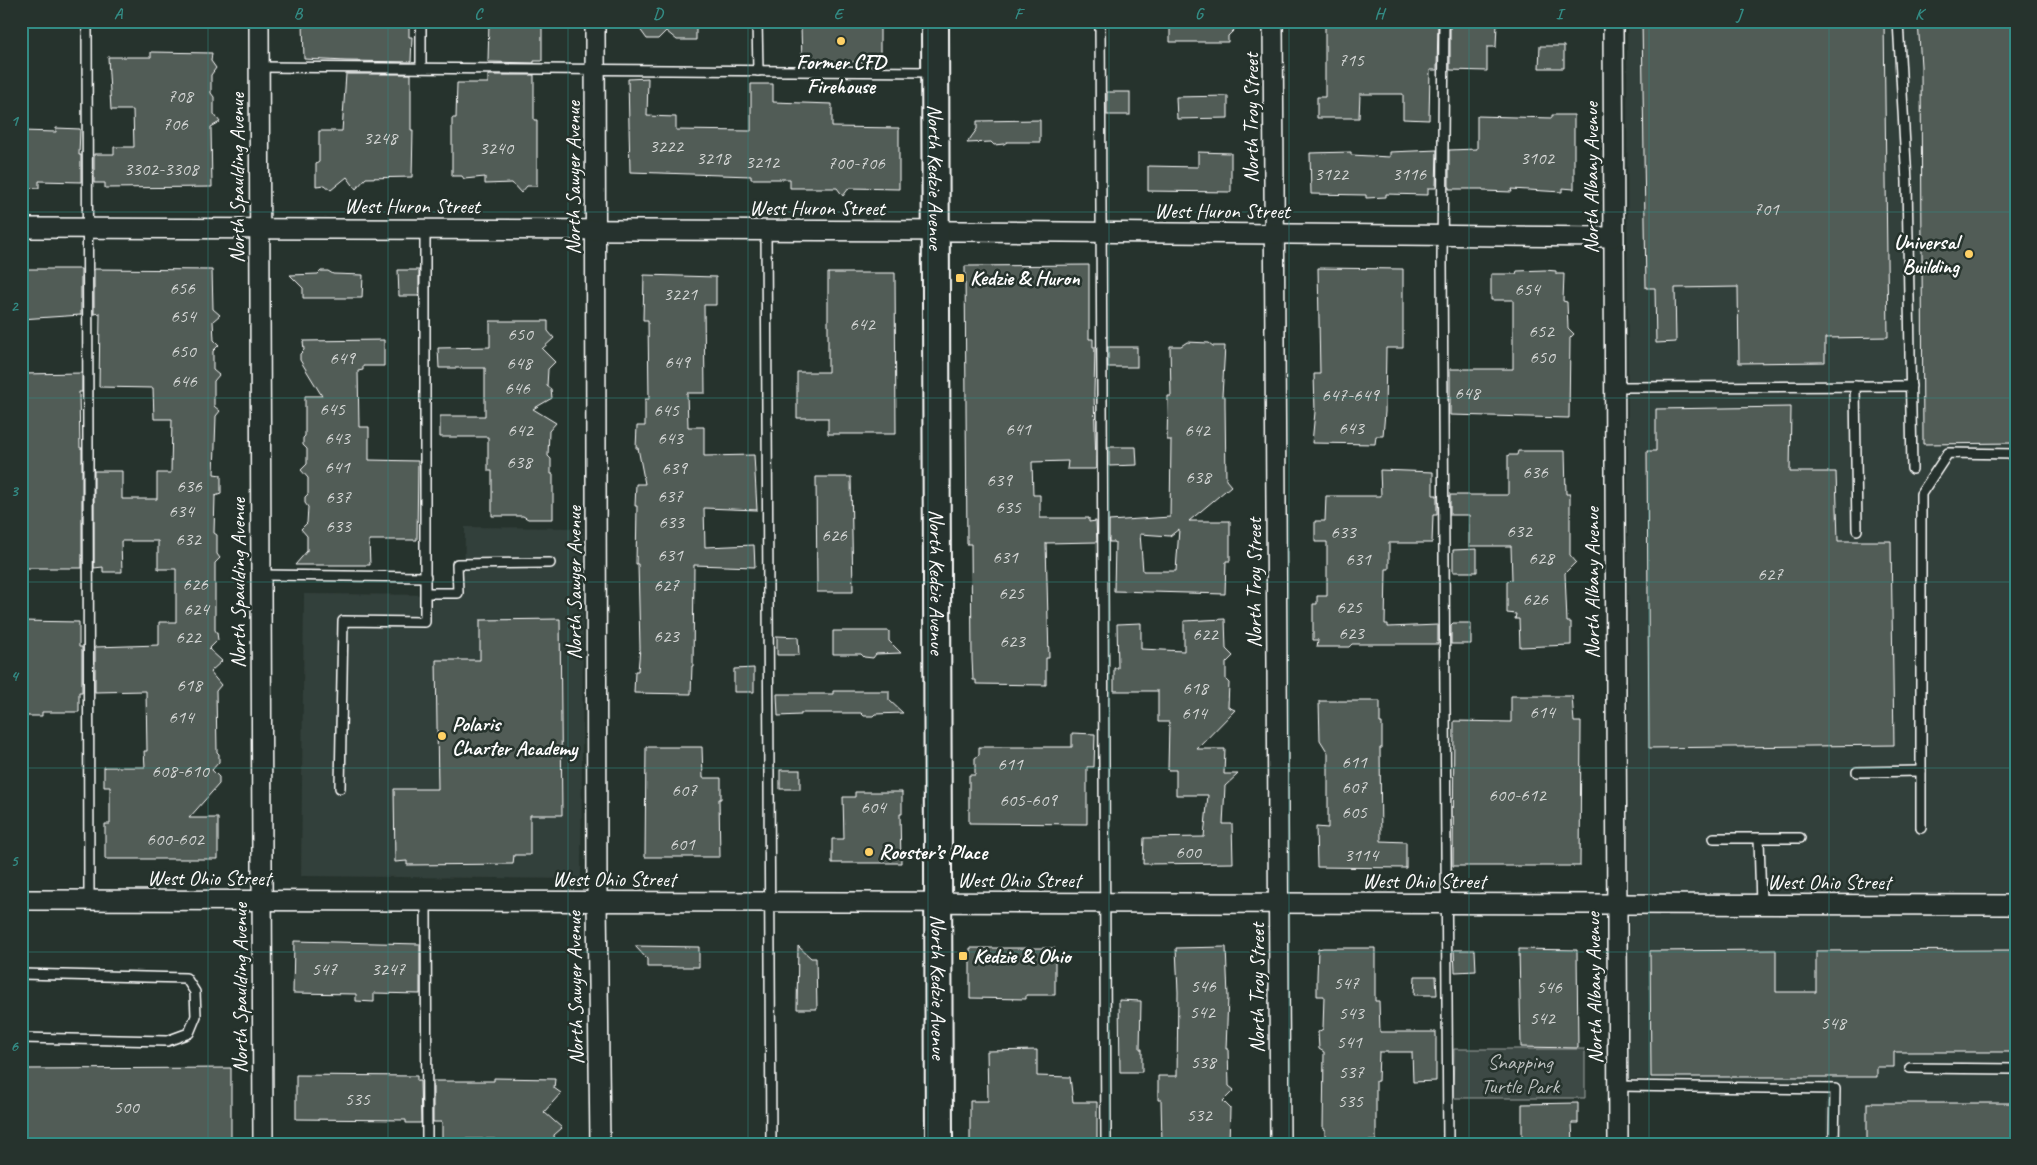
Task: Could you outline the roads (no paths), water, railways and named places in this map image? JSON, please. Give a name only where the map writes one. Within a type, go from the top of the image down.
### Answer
[{"type":"main road","name":"North Kedzie Avenue","points":[[934,21],[939,1144]]},
{"type":"street","name":"North Spaulding Avenue","points":[[259,21],[263,1144]]},
{"type":"street","name":"North Sawyer Avenue","points":[[595,21],[597,901],[600,1144]]},
{"type":"street","name":"North Troy Street","points":[[1273,21],[1280,1144]]},
{"type":"street","name":"North Albany Avenue","points":[[1613,21],[1618,1144]]},
{"type":"street","name":"West Huron Street","points":[[21,228],[766,230],[1613,236]]},
{"type":"street","name":"West Ohio Street","points":[[21,900],[2016,905]]},
{"type":"lane","points":[[87,21],[89,900]]},
{"type":"lane","points":[[421,21],[421,68]]},
{"type":"lane","points":[[757,21],[758,71]]},
{"type":"lane","points":[[1100,21],[1106,1144]]},
{"type":"lane","points":[[1444,21],[1442,235],[1448,1144]]},
{"type":"lane","points":[[1898,21],[1907,182],[1912,468]]},
{"type":"lane","points":[[259,67],[935,72]]},
{"type":"lane","points":[[340,788],[343,621],[425,622],[425,229]]},
{"type":"lane","points":[[766,230],[771,1144]]},
{"type":"lane","points":[[1614,386],[1911,386]]},
{"type":"lane","points":[[1855,386],[1857,530]]},
{"type":"lane","points":[[1921,828],[1921,494],[1948,453],[2016,454]]},
{"type":"lane","points":[[426,593],[458,593],[457,564],[550,563]]},
{"type":"lane","points":[[261,574],[426,577]]},
{"type":"lane","points":[[1857,772],[1921,771]]},
{"type":"lane","points":[[1714,838],[1800,838]]},
{"type":"lane","points":[[1759,838],[1761,904]]},
{"type":"lane","points":[[426,900],[427,1144]]},
{"type":"lane","points":[[21,974],[186,978],[195,992],[196,1016],[190,1033],[167,1041],[21,1038]]},
{"type":"lane","points":[[1910,1068],[2016,1069]]},
{"type":"lane","points":[[1618,1086],[1835,1090],[1834,1144]]},
{"type":"place","name":"Former CFD Firehouse","points":[[841,41]]},
{"type":"place","name":"Universal Building","points":[[1969,254]]},
{"type":"place","name":"Kedzie & Huron","points":[[960,278]]},
{"type":"place","name":"Polaris Charter Academy","points":[[442,736]]},
{"type":"place","name":"Rooster’s Place","points":[[869,852]]},
{"type":"place","name":"Kedzie & Ohio","points":[[963,956]]},
{"type":"park label","name":"Snapping Turtle Park","points":[[1520,1074]]}]
